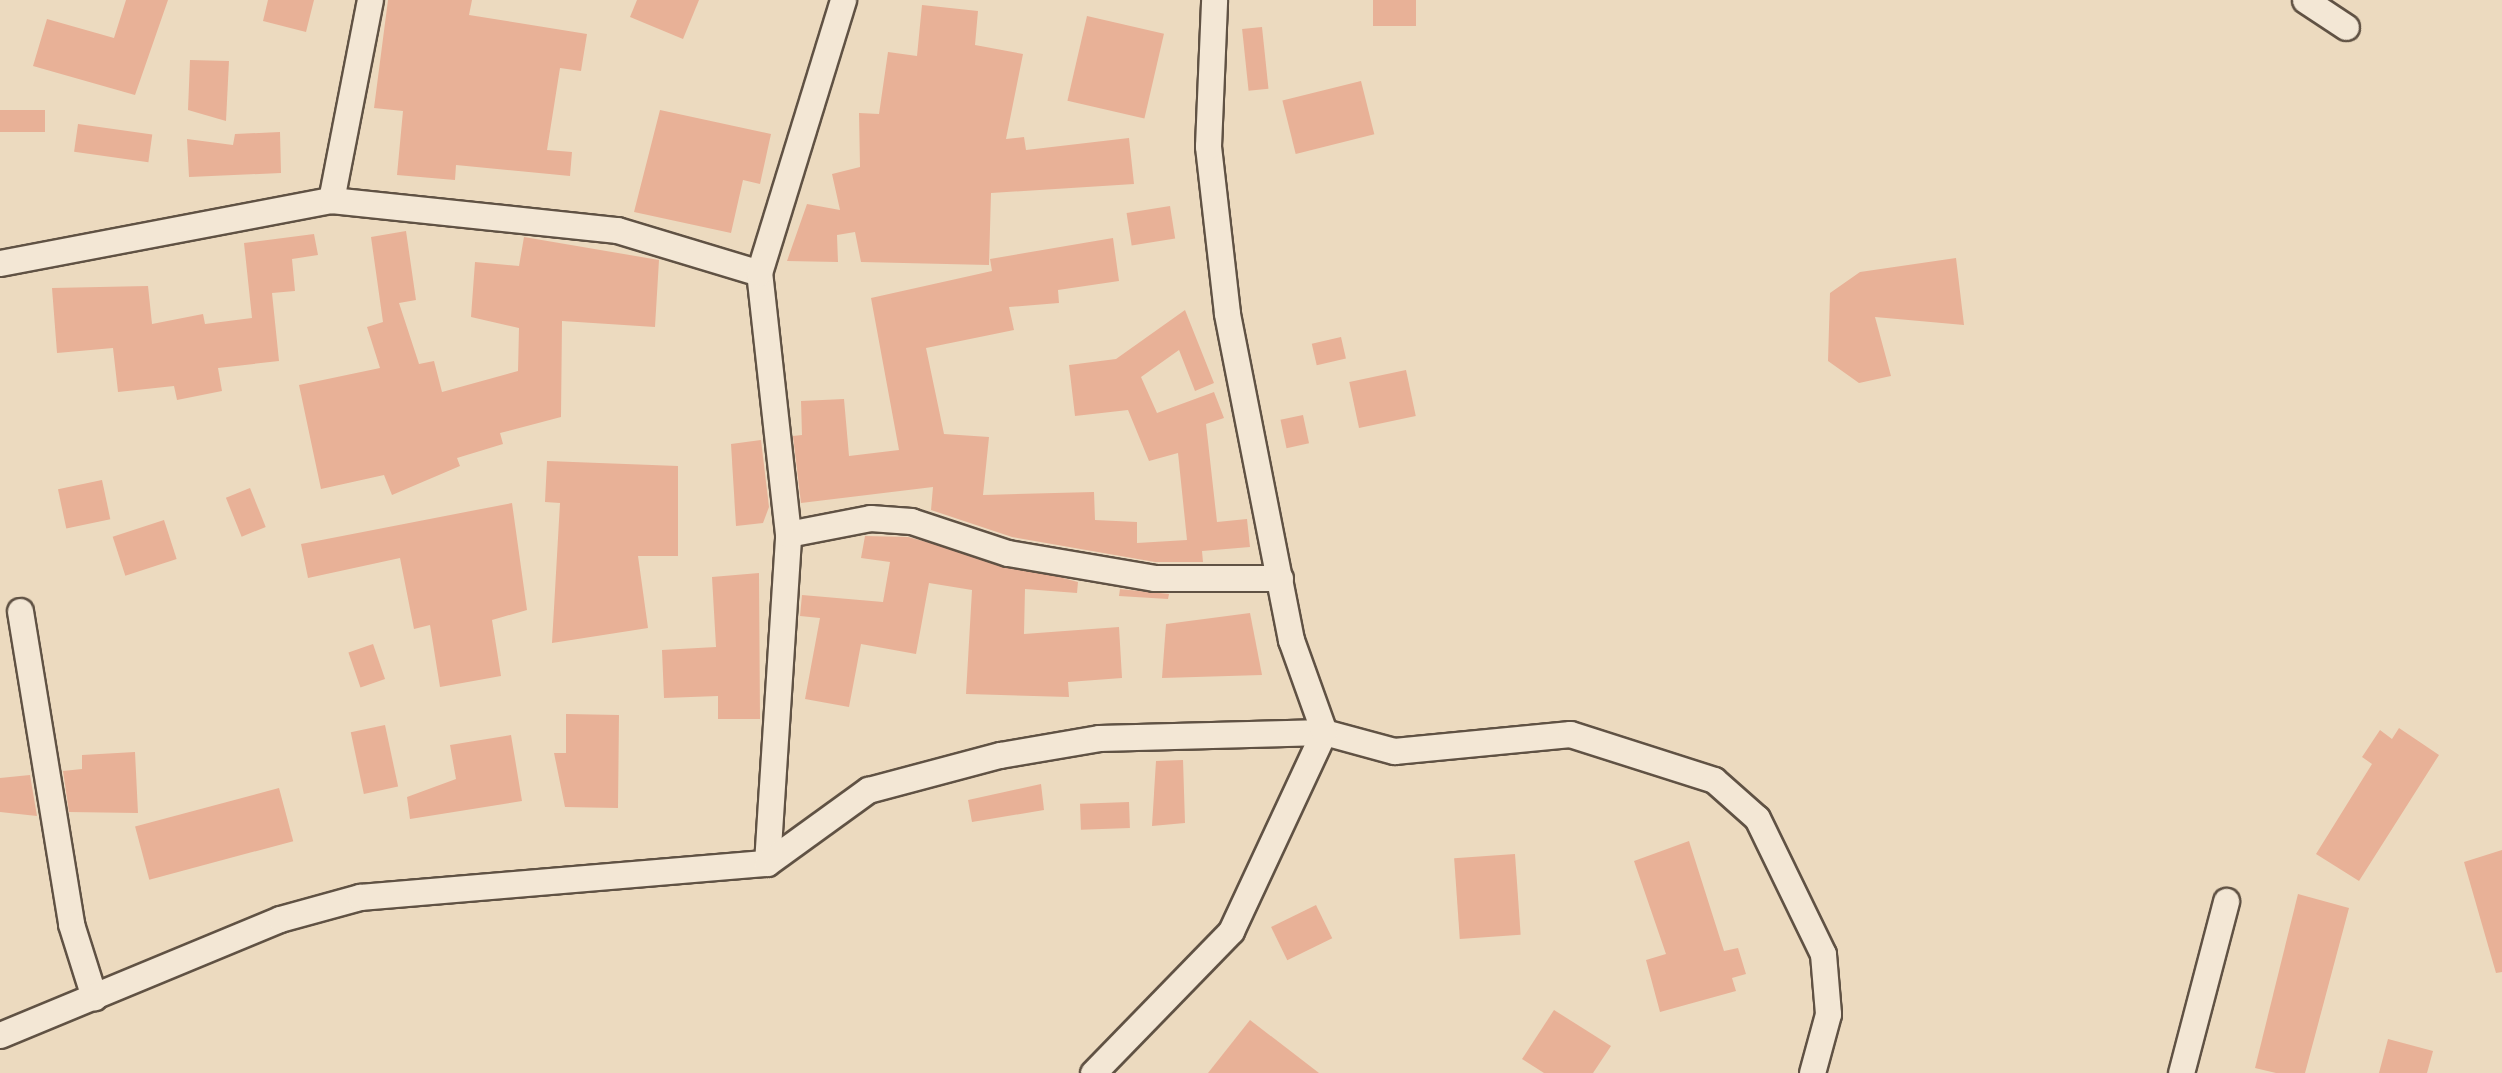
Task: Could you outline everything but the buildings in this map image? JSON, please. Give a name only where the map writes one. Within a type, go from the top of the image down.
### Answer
[{"type":"street","points":[[331,200],[370,0]]},
{"type":"street","points":[[767,863],[788,534],[758,273],[843,0]]},
{"type":"street","points":[[1093,1073],[1230,931],[1324,732],[1280,578],[1216,218],[1208,146],[1214,0]]},
{"type":"street","points":[[2304,0],[2346,27]]},
{"type":"street","points":[[0,263],[331,200],[617,230],[758,273]]},
{"type":"street","points":[[788,534],[870,518],[912,522],[1008,553],[1154,578],[1280,578]]},
{"type":"street","points":[[20,611],[71,924],[94,996]]},
{"type":"street","points":[[0,1035],[280,919],[360,897],[767,863],[868,790],[1000,755],[1099,738],[1324,732],[1394,751],[1570,734],[1714,780],[1757,818],[1823,954],[1828,1014],[1812,1073]]},
{"type":"street","points":[[2181,1073],[2226,901]]}]
